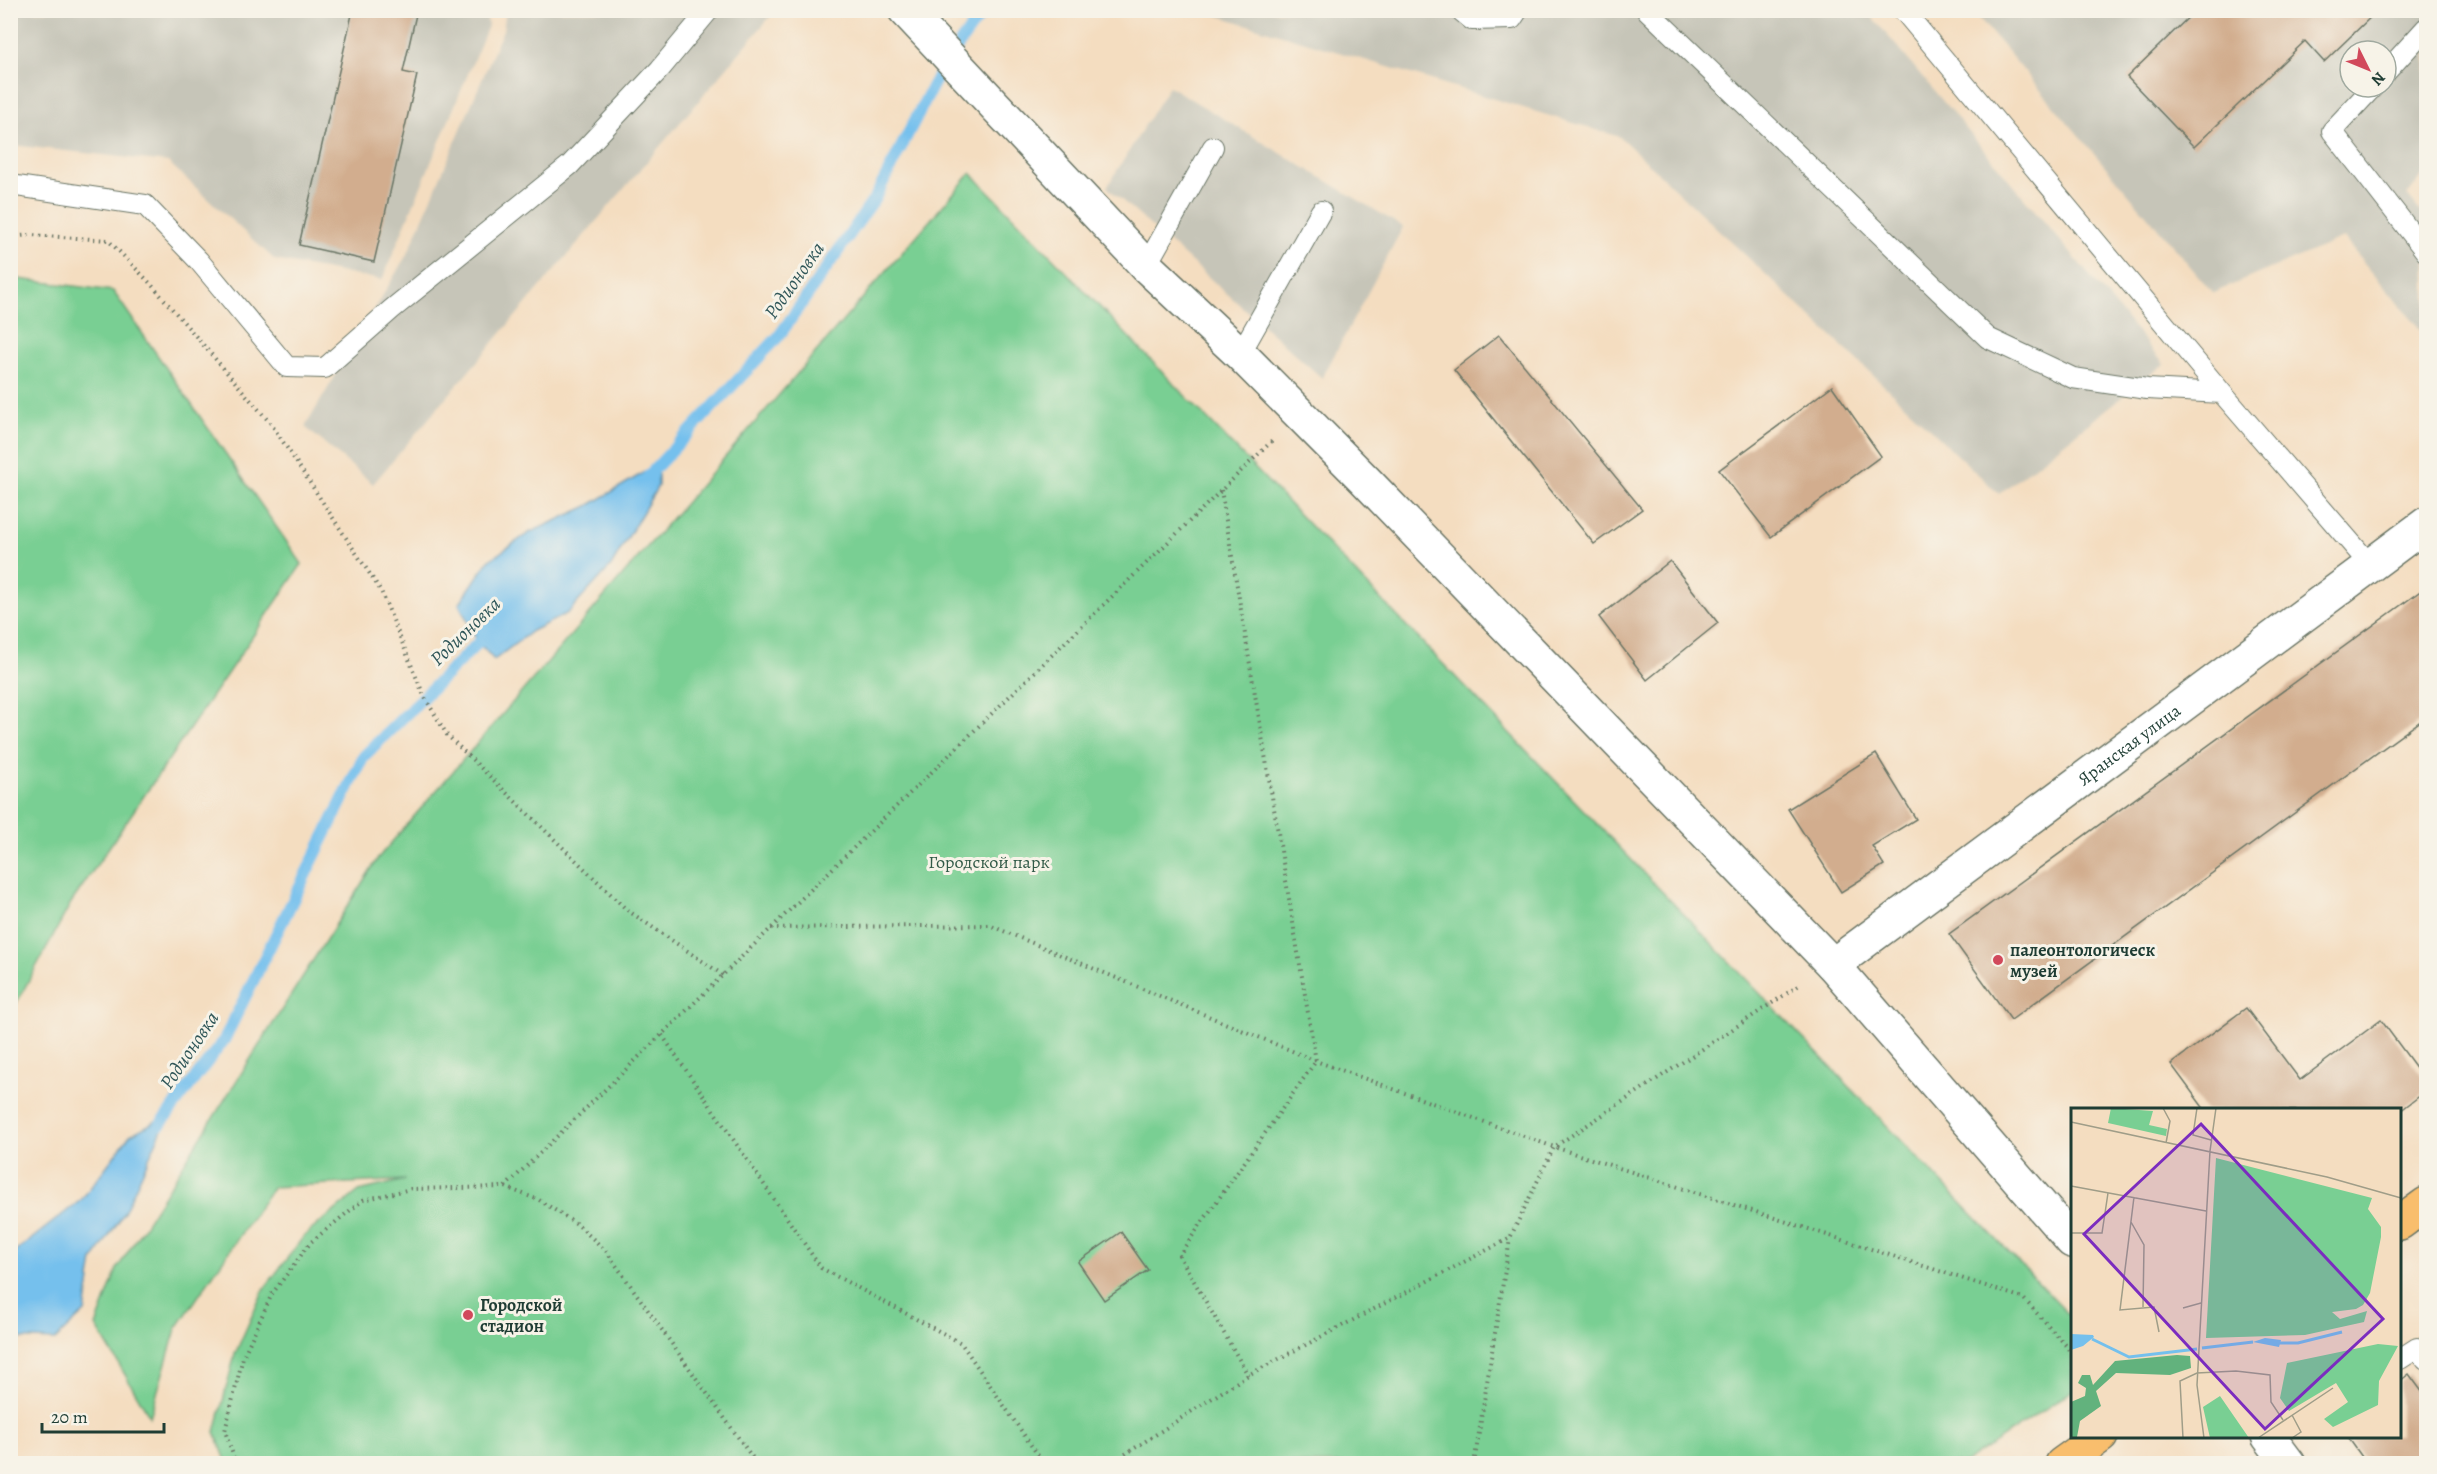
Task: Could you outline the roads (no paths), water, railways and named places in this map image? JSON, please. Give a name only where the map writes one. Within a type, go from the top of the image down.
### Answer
[{"type":"main road","points":[[2401,1222],[2427,1204]]},
{"type":"main road","points":[[2062,1464],[2100,1438]]},
{"type":"street","points":[[905,10],[1146,266],[1240,354],[1833,965],[2071,1239]]},
{"type":"street","name":"Яранская улица","points":[[1833,965],[2427,524]]},
{"type":"lane","points":[[10,185],[145,205],[199,261],[287,367],[325,368],[392,309],[570,165],[660,69],[709,10]]},
{"type":"lane","points":[[1460,10],[1472,20],[1512,19],[1518,10]]},
{"type":"lane","points":[[1647,10],[1988,338],[2073,378],[2147,389],[2222,393]]},
{"type":"lane","points":[[1903,10],[2222,393],[2371,566]]},
{"type":"lane","points":[[2398,59],[2427,28]]},
{"type":"lane","points":[[2362,99],[2332,131],[2427,252]]},
{"type":"lane","points":[[1146,266],[1213,147]]},
{"type":"lane","points":[[1240,354],[1322,211]]},
{"type":"lane","points":[[2401,1358],[2417,1348],[2427,1360]]},
{"type":"water","points":[[658,464],[658,486],[611,566],[568,613],[532,631],[494,660],[478,642],[459,604],[488,561],[529,533],[588,506]]},
{"type":"water","points":[[169,1114],[124,1213],[93,1260],[85,1312],[55,1340],[11,1338],[11,1255],[82,1199],[130,1135]]},
{"type":"waterway","name":"Родионовка","points":[[648,476],[779,336],[875,198],[933,85],[949,58],[984,10]]},
{"type":"waterway","name":"Родионовка","points":[[160,1125],[224,1040],[364,756],[490,631]]},
{"type":"place","name":"палеонтологическ музей","points":[[1998,960]]},
{"type":"place","name":"Городской стадион","points":[[468,1315]]},
{"type":"park label","name":"Городской парк","points":[[989,862]]}]
